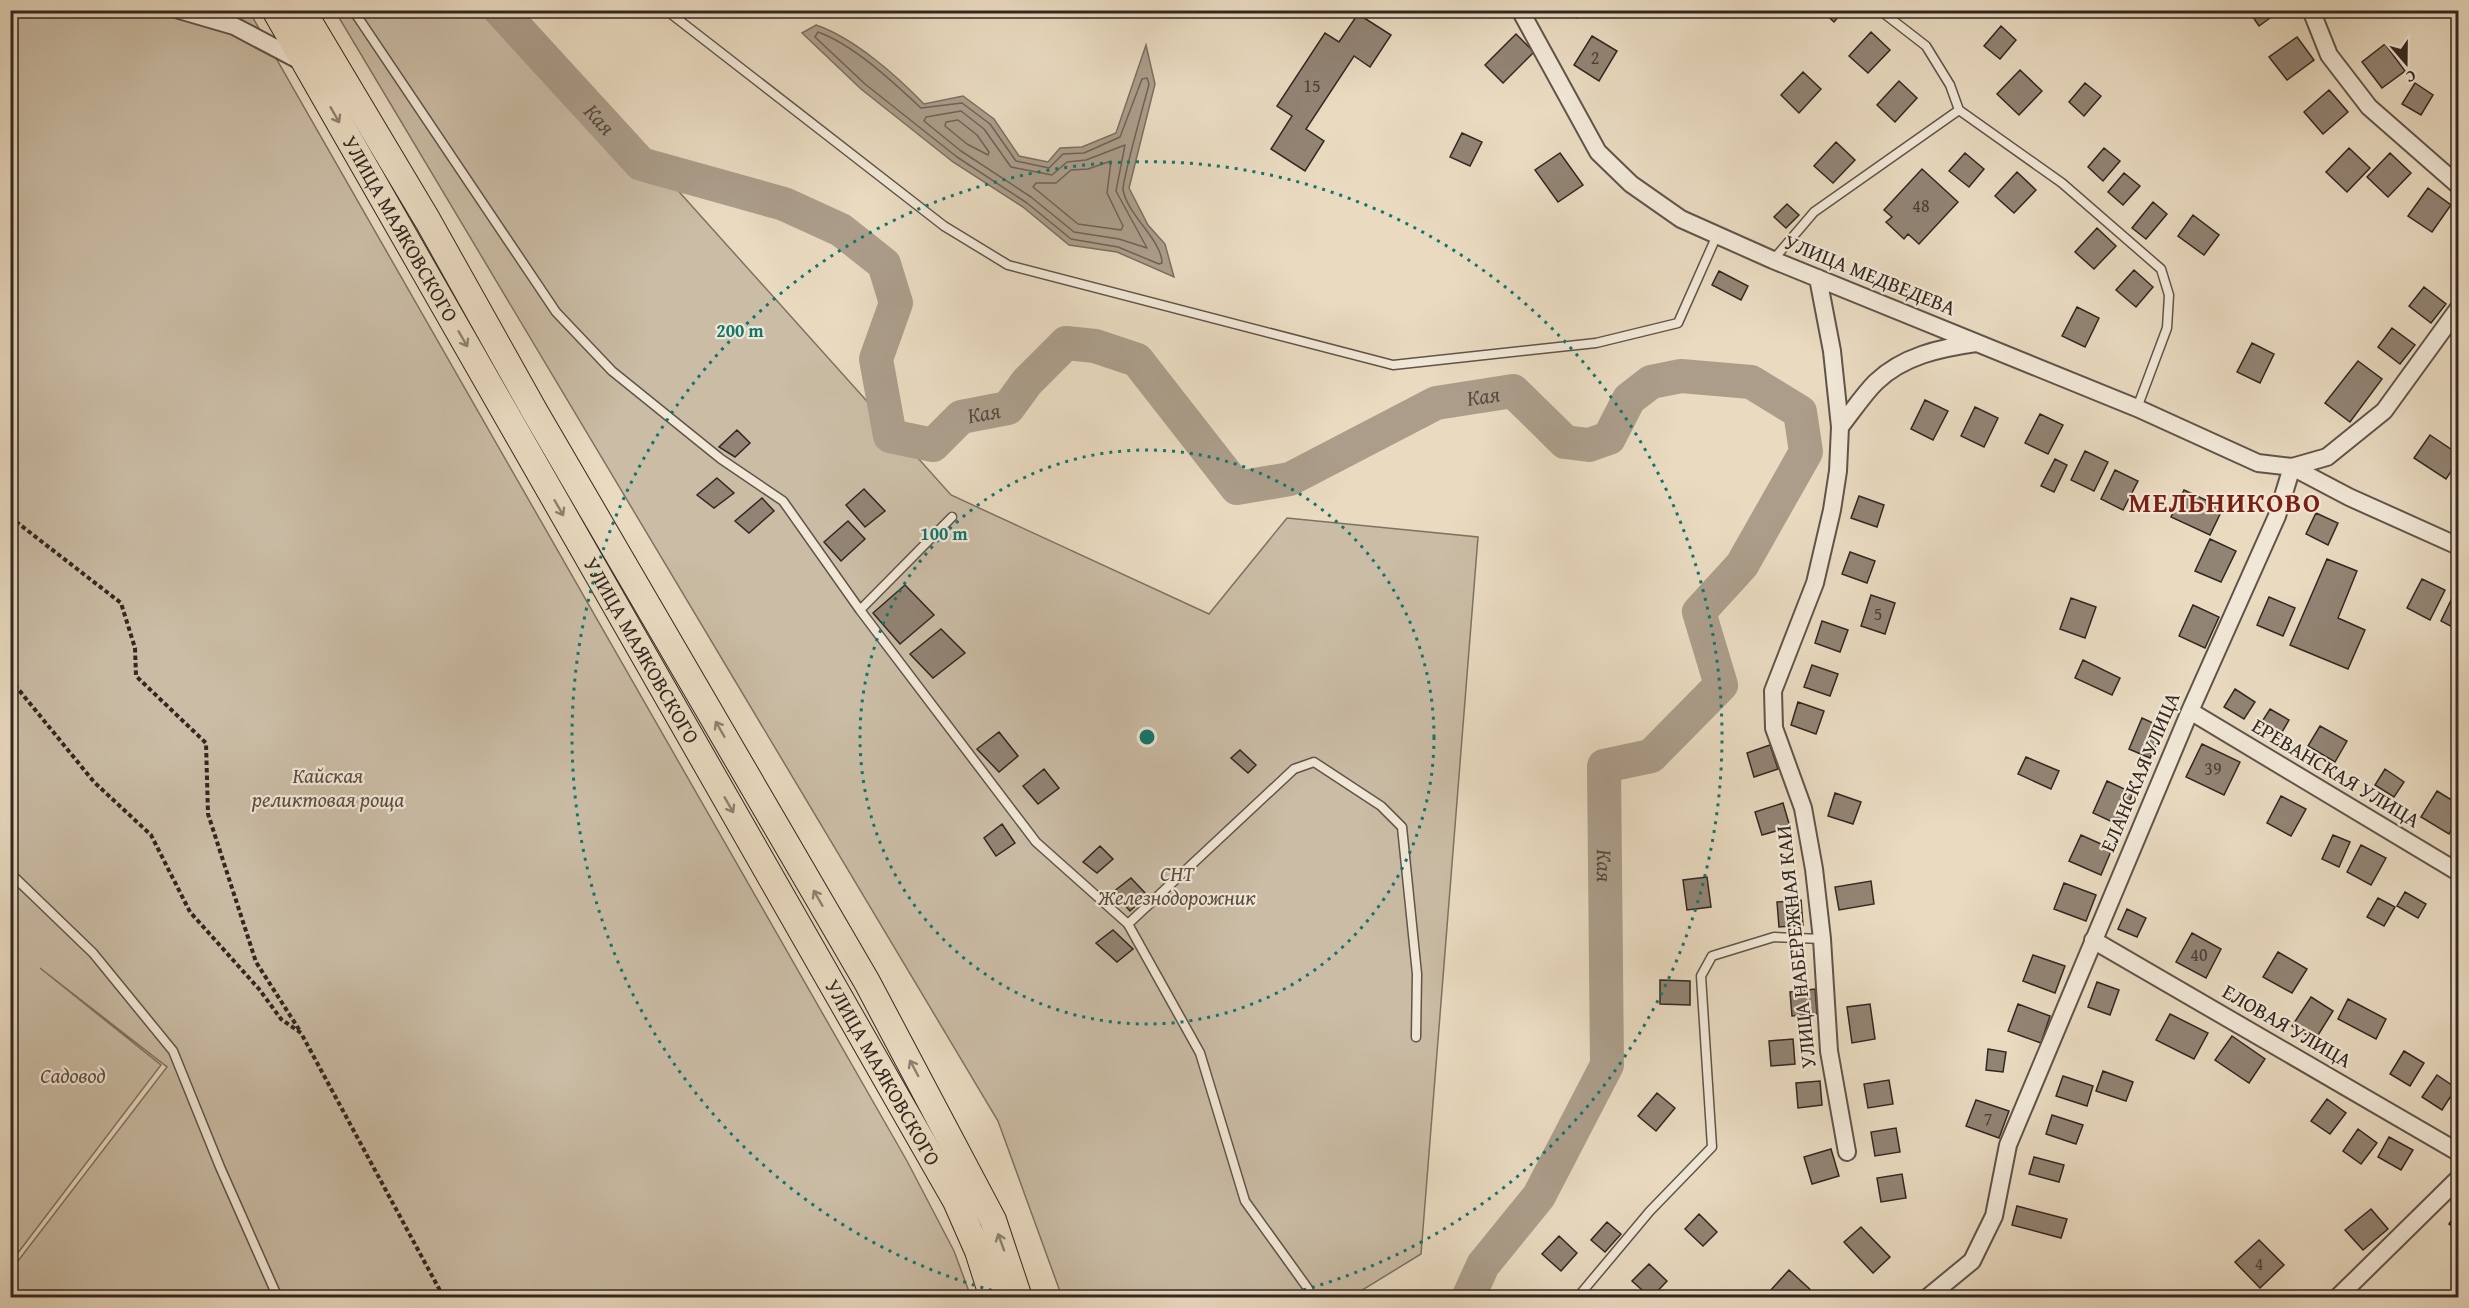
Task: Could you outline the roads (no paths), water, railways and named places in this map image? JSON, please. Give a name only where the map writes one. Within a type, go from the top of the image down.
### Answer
[{"type":"main road","name":"УЛИЦА МАЯКОВСКОГО","points":[[275,10],[956,1201],[978,1251],[993,1298]]},
{"type":"main road","name":"УЛИЦА МАЯКОВСКОГО","points":[[307,14],[428,221],[535,412],[867,982],[993,1220],[1019,1298]]},
{"type":"street","points":[[178,10],[234,26],[306,64]]},
{"type":"street","name":"УЛИЦА МЕДВЕДЕВА","points":[[1520,10],[1598,152],[1631,184],[1681,219],[1773,260],[2137,408],[2258,463],[2292,467]]},
{"type":"street","points":[[2311,10],[2330,55],[2369,107],[2458,185]]},
{"type":"street","name":"УЛИЦА НАБЕРЕЖНАЯ КАИ","points":[[1818,278],[1832,351],[1840,427],[1832,510],[1815,583],[1773,691],[1774,728],[1803,808],[1822,939],[1829,1051],[1847,1152]]},
{"type":"street","points":[[2292,467],[2327,457],[2384,411],[2458,309]]},
{"type":"street","points":[[1840,427],[1877,381],[1908,360],[1945,348],[1976,343]]},
{"type":"street","points":[[2292,467],[2349,497],[2458,546]]},
{"type":"street","name":"ЕЛАНСКАЯ УЛИЦА","points":[[1927,1298],[1972,1261],[1994,1216],[2008,1145],[2190,711],[2277,516],[2292,467]]},
{"type":"street","name":"ЕРЕВАНСКАЯ УЛИЦА","points":[[2190,711],[2458,872]]},
{"type":"street","name":"ЕЛОВАЯ УЛИЦА","points":[[2093,940],[2458,1152]]},
{"type":"street","points":[[2337,1298],[2458,1179]]},
{"type":"lane","points":[[353,10],[556,312],[612,371],[721,459],[783,501],[860,610],[1036,842],[1128,924],[1200,1053],[1245,1201],[1309,1290]]},
{"type":"lane","points":[[666,10],[944,226],[1008,265],[1393,365],[1596,343],[1678,324],[1717,235]]},
{"type":"lane","points":[[1884,10],[1886,15],[1926,46],[1950,85],[1959,110],[2062,183],[2161,269],[2169,295],[2167,328],[2137,408]]},
{"type":"lane","points":[[1773,260],[1815,212],[1959,110]]},
{"type":"lane","points":[[860,610],[952,517]]},
{"type":"lane","points":[[1128,924],[1294,769],[1314,762],[1381,806],[1402,827],[1417,974],[1416,1037]]},
{"type":"lane","points":[[10,873],[93,953],[173,1051],[219,1167],[278,1298]]},
{"type":"lane","points":[[1577,1298],[1650,1212],[1712,1147],[1701,976],[1712,956],[1774,937],[1822,939]]},
{"type":"water","points":[[816,25],[859,48],[901,81],[924,104],[963,96],[994,119],[1019,156],[1048,162],[1060,148],[1082,147],[1116,133],[1146,45],[1155,84],[1129,188],[1148,225],[1165,244],[1174,277],[1117,252],[1069,245],[1023,207],[953,162],[861,89],[802,33]]},
{"type":"waterway","name":"Кая","points":[[500,10],[641,164],[784,204],[841,230],[884,264],[896,303],[876,359],[890,436],[933,445],[961,417],[1008,408],[1027,382],[1066,343],[1095,346],[1137,360],[1237,488],[1290,479],[1436,403],[1513,391],[1565,442],[1589,445],[1609,438],[1629,399],[1651,382],[1681,376],[1751,382],[1800,412],[1806,452],[1742,565],[1699,612],[1721,685],[1651,756],[1604,766],[1607,1065],[1539,1196],[1483,1265],[1468,1298]]},
{"type":"district","name":"МЕЛЬНИКОВО","points":[[2225,503]]},
{"type":"park label","name":"Кайская реликтовая роща","points":[[328,788]]},
{"type":"park label","name":"СНТ Железнодорожник","points":[[1177,886]]},
{"type":"park label","name":"Садовод","points":[[73,1076]]}]
